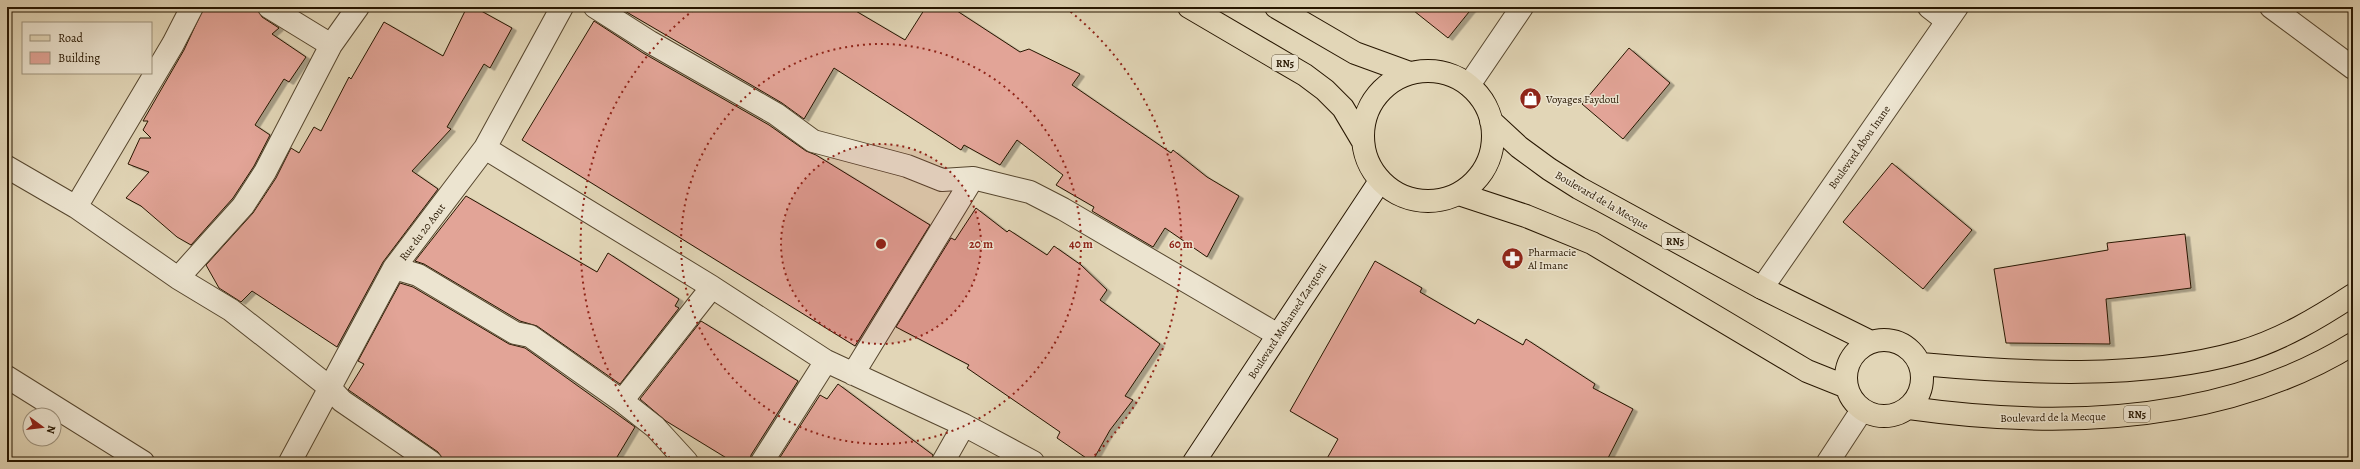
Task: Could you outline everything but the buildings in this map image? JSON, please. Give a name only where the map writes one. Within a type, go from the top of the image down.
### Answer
[{"type":"main road","name":"RN5","points":[[1189,7],[1305,75],[1325,90],[1343,108],[1362,140],[1367,162],[1380,181],[1397,194],[1417,201],[1438,200],[1459,194],[1475,181],[1487,163],[1492,142],[1491,121],[1483,101],[1469,85],[1451,74],[1430,70],[1410,73],[1390,83],[1375,98],[1365,118],[1362,140]]},
{"type":"main road","name":"RN5","points":[[1276,7],[1355,53],[1410,73]]},
{"type":"main road","name":"Boulevard de la Mecque","points":[[1491,121],[1519,147],[1549,170],[1579,188],[1762,288],[1871,342]]},
{"type":"main road","points":[[1459,194],[1526,216],[1592,244],[1807,371],[1847,387]]},
{"type":"main road","points":[[1920,364],[2039,372],[2098,371],[2200,362],[2241,352],[2281,337],[2319,317],[2353,295]]},
{"type":"main road","points":[[1882,339],[1894,340],[1905,346],[1914,354],[1920,364],[1923,375],[1922,388],[1909,408],[1898,414],[1886,417],[1873,416],[1862,410],[1850,396],[1847,387],[1848,365],[1854,355],[1871,342],[1882,339]]},
{"type":"main road","name":"Boulevard de la Mecque","points":[[1909,408],[1970,417],[2030,420],[2090,419],[2151,412],[2250,392],[2289,378],[2327,360],[2353,344]]},
{"type":"street","points":[[76,207],[173,44],[192,7]]},
{"type":"street","points":[[269,7],[332,45]]},
{"type":"street","points":[[178,278],[243,206],[266,172],[332,45],[358,7]]},
{"type":"street","name":"Rue du 20 Aout","points":[[290,462],[394,268],[485,148],[562,7]]},
{"type":"street","points":[[595,7],[650,42],[776,114],[813,140],[907,166],[942,180],[972,178],[1030,192],[1063,209],[1278,335]]},
{"type":"street","points":[[1469,85],[1522,7]]},
{"type":"street","points":[[1929,7],[1952,14]]},
{"type":"street","points":[[2271,7],[2353,68]]},
{"type":"street","name":"Boulevard Abou Inane","points":[[1762,288],[1952,14]]},
{"type":"street","points":[[485,148],[712,287],[826,361],[964,425],[1032,462]]},
{"type":"street","points":[[7,167],[76,207],[178,278],[231,310],[329,387],[342,401],[432,462]]},
{"type":"street","points":[[853,374],[972,178]]},
{"type":"street","name":"Boulevard Mohamed Zarqtoni","points":[[1194,462],[1380,181]]},
{"type":"street","points":[[394,268],[418,275],[515,332],[530,336],[622,401],[655,427],[685,462]]},
{"type":"street","points":[[622,401],[712,287]]},
{"type":"street","points":[[762,462],[826,361]]},
{"type":"street","points":[[7,377],[143,462]]},
{"type":"street","points":[[1828,462],[1862,410]]},
{"type":"street","points":[[943,462],[964,425]]},
{"type":"place","name":"Voyages Faydoul","points":[[1530,99]]},
{"type":"place","name":"Pharmacie Al Imane","points":[[1512,258]]}]
